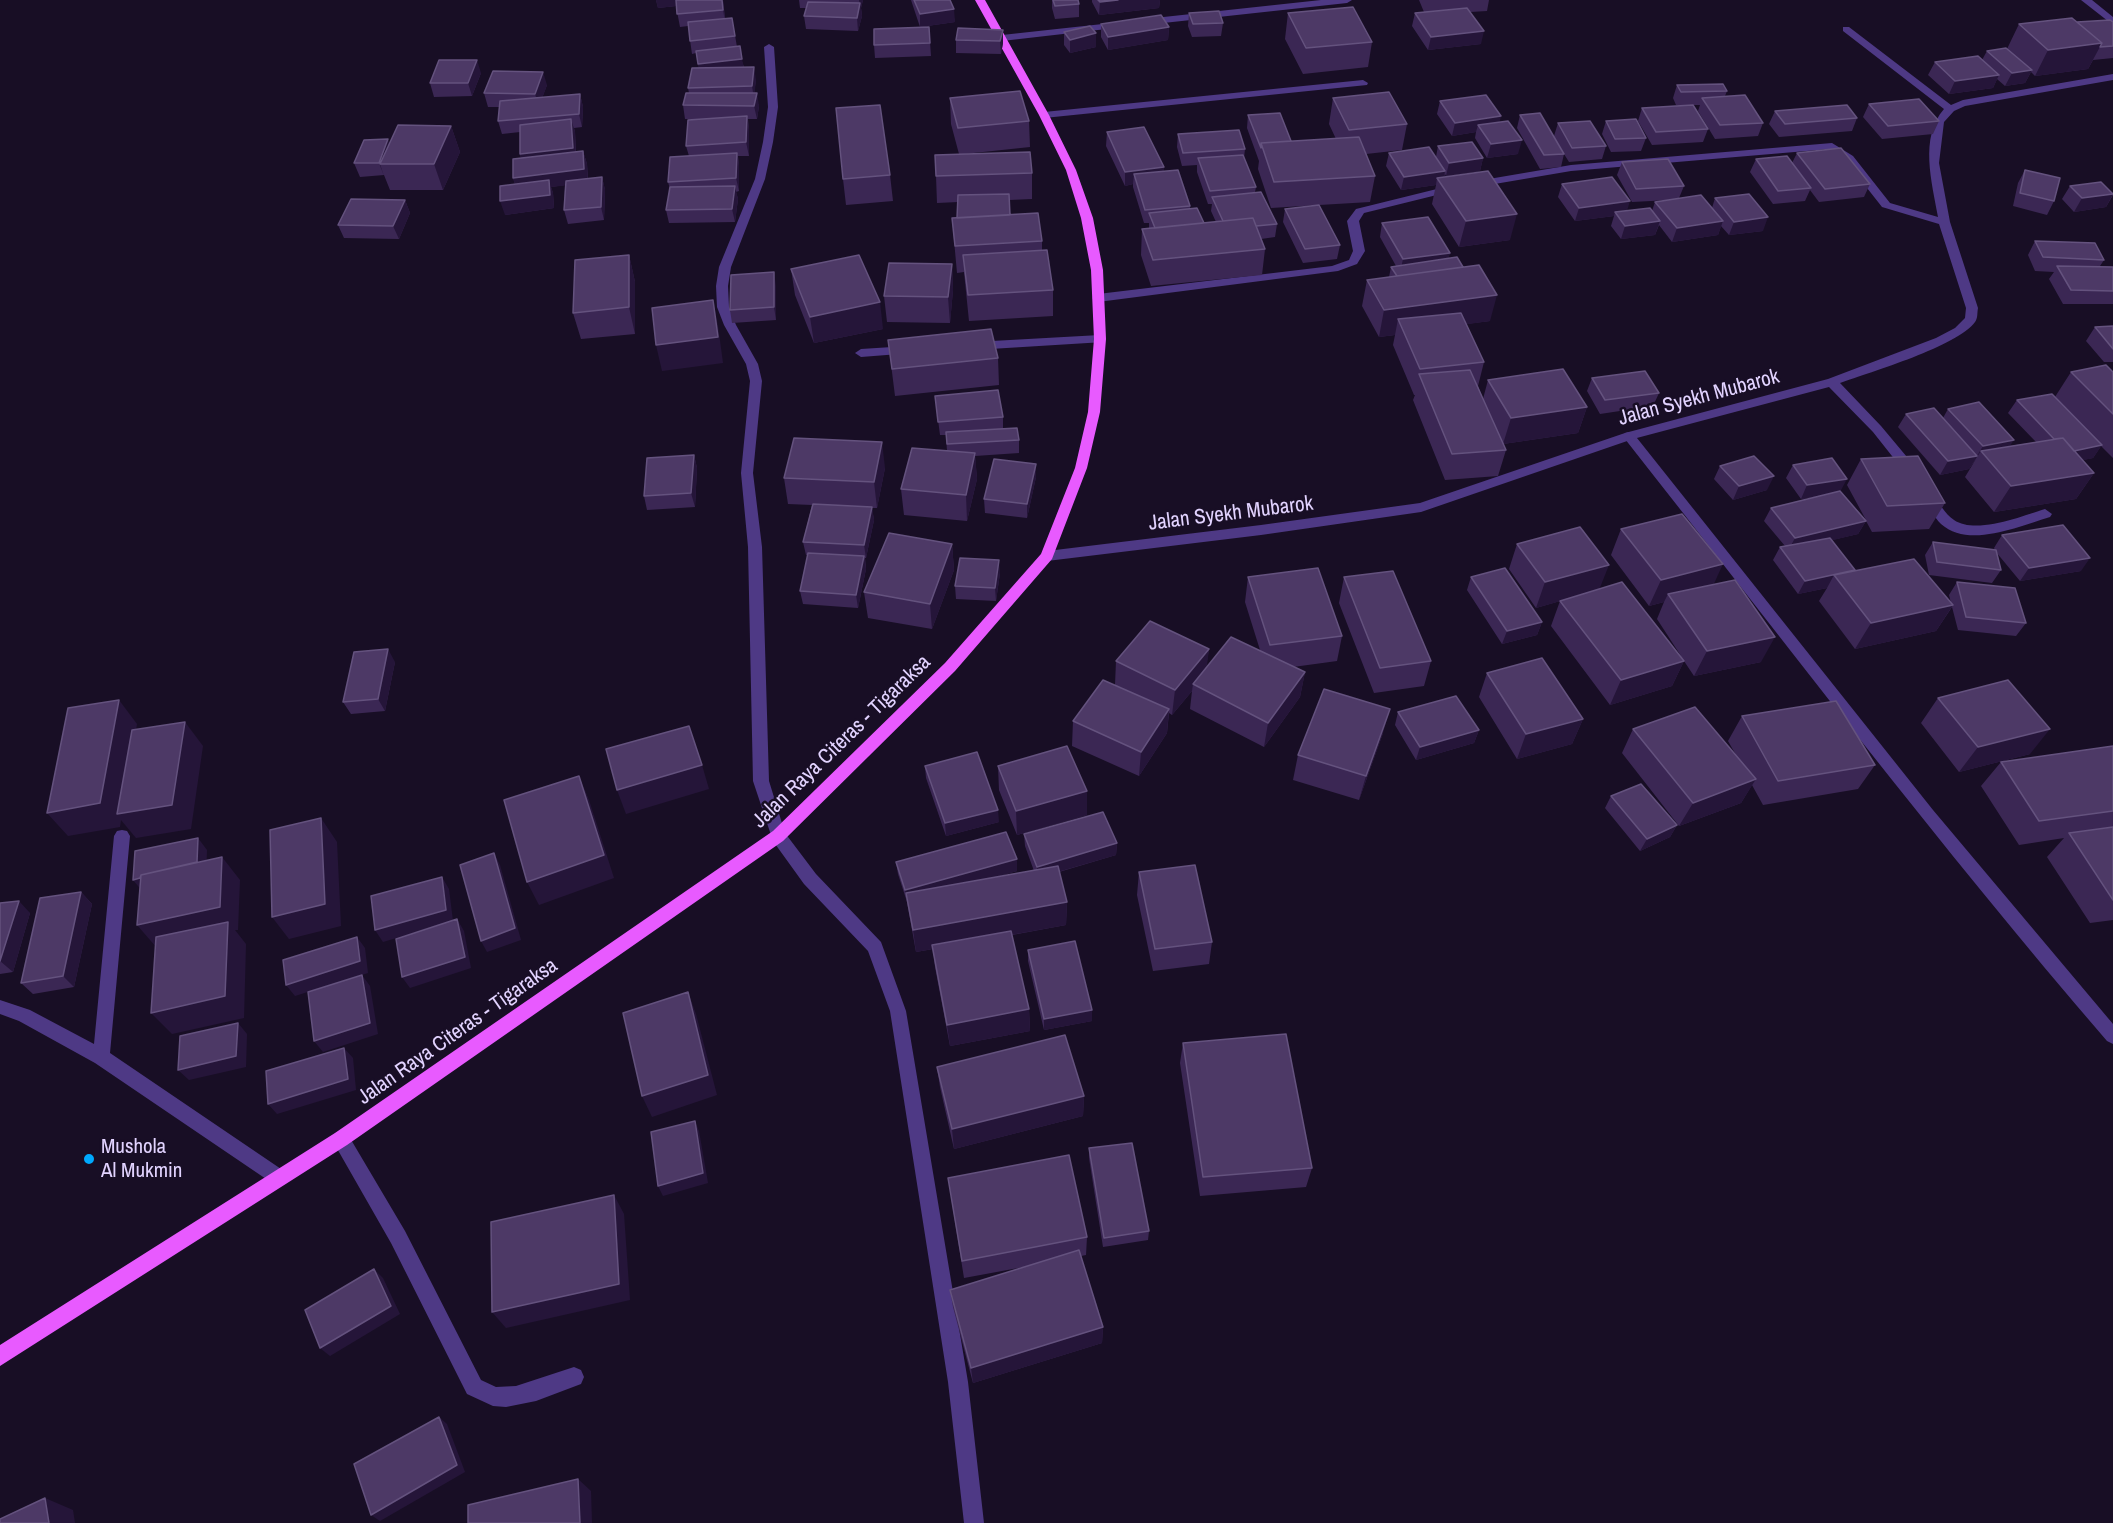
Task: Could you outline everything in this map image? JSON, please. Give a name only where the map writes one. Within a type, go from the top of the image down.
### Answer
[{"type":"main road","name":"Jalan Raya Citeras - Tigaraksa","points":[[0,1356],[341,1139],[778,836],[950,667],[1047,556],[1081,468],[1094,412],[1100,339],[1097,270],[1087,218],[1071,170],[1044,115],[980,0]]},
{"type":"street","points":[[1002,38],[1347,0]]},
{"type":"street","points":[[2086,0],[2113,22]]},
{"type":"street","points":[[1846,29],[1950,109],[1963,103],[2113,77]]},
{"type":"street","points":[[769,47],[773,107],[768,142],[760,179],[725,267],[722,286],[723,307],[730,325],[752,364],[756,381],[747,473],[755,547],[761,781],[778,836],[810,879],[875,947],[898,1011],[957,1382],[974,1523]]},
{"type":"street","points":[[1044,115],[1363,83]]},
{"type":"street","name":"Jalan Syekh Mubarok","points":[[1047,556],[1261,530],[1421,507],[1629,436],[1832,382],[1940,341],[1959,331],[1971,319],[1972,308],[1944,222],[1934,163],[1939,122],[1950,109]]},
{"type":"street","points":[[1098,298],[1334,269],[1353,262],[1359,251],[1353,221],[1360,211],[1439,191],[1571,168],[1832,146],[1849,158],[1886,205],[1944,222]]},
{"type":"street","points":[[956,347],[1100,339]]},
{"type":"street","points":[[861,353],[921,349]]},
{"type":"street","points":[[1832,382],[1877,429],[1916,476],[1936,508],[1950,525],[1975,530],[2045,514]]},
{"type":"street","points":[[1629,436],[1951,845],[2044,958],[2113,1036]]},
{"type":"street","points":[[101,1057],[122,836]]},
{"type":"street","points":[[0,1006],[24,1015],[101,1057],[278,1178]]},
{"type":"street","points":[[341,1139],[398,1237],[474,1387],[495,1397],[509,1396],[530,1392],[574,1377]]},
{"type":"building","points":[[676,0],[722,0],[723,10],[677,14]]},
{"type":"building","points":[[914,0],[950,0],[954,9],[920,14]]},
{"type":"building","points":[[1053,0],[1078,0],[1079,4],[1055,6]]},
{"type":"building","points":[[808,2],[860,3],[857,18],[804,16]]},
{"type":"building","points":[[1353,7],[1372,42],[1306,48],[1288,13]]},
{"type":"building","points":[[1467,8],[1484,31],[1431,37],[1415,13]]},
{"type":"building","points":[[1219,11],[1223,23],[1193,24],[1189,13]]},
{"type":"building","points":[[1161,15],[1169,27],[1108,37],[1101,24]]},
{"type":"building","points":[[732,18],[735,36],[690,41],[688,22]]},
{"type":"building","points":[[2072,18],[2102,43],[2048,50],[2019,24]]},
{"type":"building","points":[[2110,20],[2113,22],[2113,46],[2100,47],[2102,43],[2077,22]]},
{"type":"building","points":[[1090,26],[1096,33],[1070,40],[1064,32]]},
{"type":"building","points":[[929,27],[930,43],[874,45],[874,29]]},
{"type":"building","points":[[958,28],[1003,30],[1000,41],[956,40]]},
{"type":"building","points":[[740,46],[742,59],[698,64],[696,51]]},
{"type":"building","points":[[2006,48],[2032,70],[2012,73],[1987,51]]},
{"type":"building","points":[[1978,56],[1999,75],[1955,81],[1935,62]]},
{"type":"building","points":[[439,60],[477,60],[468,83],[430,83]]},
{"type":"building","points":[[754,67],[752,86],[688,88],[692,68]]},
{"type":"building","points":[[493,71],[543,72],[535,94],[484,93]]},
{"type":"building","points":[[1723,84],[1727,91],[1681,92],[1677,85]]},
{"type":"building","points":[[1020,91],[1029,121],[958,128],[950,98]]},
{"type":"building","points":[[1389,92],[1407,124],[1349,130],[1333,98]]},
{"type":"building","points":[[686,93],[757,93],[754,106],[683,105]]},
{"type":"building","points":[[580,94],[579,114],[498,121],[500,101]]},
{"type":"building","points":[[1486,95],[1501,116],[1455,123],[1440,101]]},
{"type":"building","points":[[1745,95],[1763,123],[1720,125],[1702,98]]},
{"type":"building","points":[[1919,99],[1939,121],[1888,126],[1869,104]]},
{"type":"building","points":[[880,105],[890,175],[843,179],[836,108]]},
{"type":"building","points":[[1693,105],[1708,129],[1656,132],[1642,108]]},
{"type":"building","points":[[1847,105],[1857,118],[1785,124],[1775,111]]},
{"type":"building","points":[[1280,113],[1291,141],[1261,143],[1261,148],[1248,115]]},
{"type":"building","points":[[1540,113],[1564,154],[1544,155],[1520,115]]},
{"type":"building","points":[[747,116],[746,142],[686,146],[688,120]]},
{"type":"building","points":[[571,119],[573,148],[520,154],[520,125]]},
{"type":"building","points":[[1636,119],[1646,138],[1615,139],[1606,121]]},
{"type":"building","points":[[1508,121],[1522,140],[1491,144],[1478,125]]},
{"type":"building","points":[[1590,121],[1606,146],[1572,148],[1558,123]]},
{"type":"building","points":[[398,125],[451,126],[434,164],[380,164]]},
{"type":"building","points":[[1144,127],[1164,167],[1125,172],[1107,132]]},
{"type":"building","points":[[1239,130],[1245,149],[1183,153],[1178,134]]},
{"type":"building","points":[[1359,137],[1375,176],[1274,182],[1261,143]]},
{"type":"building","points":[[388,139],[379,163],[354,163],[364,140]]},
{"type":"building","points":[[1472,142],[1483,158],[1449,163],[1438,146]]},
{"type":"building","points":[[1429,147],[1445,171],[1404,177],[1389,153]]},
{"type":"building","points":[[1841,148],[1870,184],[1825,189],[1797,153]]},
{"type":"building","points":[[583,151],[584,169],[513,178],[513,159]]},
{"type":"building","points":[[1030,152],[1032,173],[936,176],[935,155]]},
{"type":"building","points":[[737,153],[736,178],[668,182],[670,157]]},
{"type":"building","points":[[1243,155],[1256,187],[1210,191],[1198,158]]},
{"type":"building","points":[[1787,156],[1811,188],[1778,191],[1756,159]]},
{"type":"building","points":[[1668,159],[1684,186],[1636,189],[1622,162]]},
{"type":"building","points":[[1178,170],[1190,206],[1145,210],[1134,174]]},
{"type":"building","points":[[2025,170],[2060,178],[2054,201],[2020,193]]},
{"type":"building","points":[[1488,171],[1517,214],[1466,221],[1437,178]]},
{"type":"building","points":[[602,177],[601,207],[564,210],[566,181]]},
{"type":"building","points":[[1612,177],[1630,201],[1579,208],[1562,184]]},
{"type":"building","points":[[549,180],[550,195],[500,201],[500,186]]},
{"type":"building","points":[[2101,182],[2113,194],[2082,198],[2070,186]]},
{"type":"building","points":[[735,186],[732,209],[666,210],[670,187]]},
{"type":"building","points":[[1261,192],[1277,224],[1256,226],[1253,218],[1223,221],[1212,197]]},
{"type":"building","points":[[1009,194],[1010,215],[957,218],[958,195]]},
{"type":"building","points":[[1749,194],[1768,217],[1734,222],[1715,198]]},
{"type":"building","points":[[1701,195],[1723,221],[1677,228],[1655,202]]},
{"type":"building","points":[[351,199],[405,200],[393,226],[338,225]]},
{"type":"building","points":[[1319,205],[1340,245],[1305,249],[1285,209]]},
{"type":"building","points":[[1197,208],[1204,223],[1155,228],[1149,213]]},
{"type":"building","points":[[1650,208],[1660,221],[1625,226],[1615,212]]},
{"type":"building","points":[[1038,213],[1042,241],[955,246],[952,218]]},
{"type":"building","points":[[1428,217],[1450,253],[1403,259],[1382,223]]},
{"type":"building","points":[[1253,218],[1265,249],[1153,260],[1142,229]]},
{"type":"building","points":[[2035,241],[2095,243],[2104,260],[2043,257]]},
{"type":"building","points":[[1047,250],[1053,290],[968,295],[963,255]]},
{"type":"building","points":[[629,255],[629,307],[573,313],[575,260]]},
{"type":"building","points":[[859,255],[880,302],[810,317],[791,269]]},
{"type":"building","points":[[1457,257],[1463,267],[1397,276],[1391,267]]},
{"type":"building","points":[[889,263],[952,264],[948,297],[884,296]]},
{"type":"building","points":[[1479,265],[1497,295],[1384,310],[1367,280]]},
{"type":"building","points":[[2057,266],[2113,267],[2113,291],[2071,290]]},
{"type":"building","points":[[774,272],[774,307],[730,310],[731,275]]},
{"type":"building","points":[[713,300],[718,337],[656,345],[652,308]]},
{"type":"building","points":[[1461,313],[1484,362],[1420,369],[1398,319]]},
{"type":"building","points":[[2113,326],[2113,349],[2095,327]]},
{"type":"building","points":[[991,329],[998,358],[892,369],[888,340]]},
{"type":"building","points":[[2106,365],[2113,372],[2113,414],[2071,372]]},
{"type":"building","points":[[1563,369],[1587,407],[1511,418],[1488,380]]},
{"type":"building","points":[[1470,370],[1506,450],[1452,454],[1419,374]]},
{"type":"building","points":[[1645,371],[1659,393],[1605,400],[1592,378]]},
{"type":"building","points":[[998,390],[1003,417],[938,422],[935,396]]},
{"type":"building","points":[[2052,394],[2102,445],[2074,451],[2063,438],[2054,439],[2017,400]]},
{"type":"building","points":[[1979,402],[2014,440],[1983,446],[1948,409]]},
{"type":"building","points":[[1934,408],[1977,456],[1948,461],[1906,414]]},
{"type":"building","points":[[1017,428],[1019,440],[947,444],[946,432]]},
{"type":"building","points":[[794,438],[882,442],[874,482],[784,478]]},
{"type":"building","points":[[2063,438],[2094,473],[2011,486],[1981,451]]},
{"type":"building","points":[[912,448],[975,453],[966,495],[901,489]]},
{"type":"building","points":[[694,455],[691,493],[644,496],[647,458]]},
{"type":"building","points":[[1754,456],[1774,476],[1739,486],[1720,466]]},
{"type":"building","points":[[1918,456],[1945,503],[1887,506],[1861,459]]},
{"type":"building","points":[[1832,458],[1847,479],[1807,485],[1793,465]]},
{"type":"building","points":[[994,459],[1036,464],[1027,504],[984,499]]},
{"type":"building","points":[[1840,491],[1866,521],[1795,538],[1771,508]]},
{"type":"building","points":[[813,504],[872,507],[864,545],[803,542]]},
{"type":"building","points":[[1682,514],[1723,564],[1661,580],[1621,529]]},
{"type":"building","points":[[2063,525],[2090,558],[2029,568],[2002,535]]},
{"type":"building","points":[[1580,527],[1609,565],[1545,582],[1517,544]]},
{"type":"building","points":[[889,533],[952,544],[930,604],[864,592]]},
{"type":"building","points":[[1830,538],[1855,570],[1805,581],[1780,547]]},
{"type":"building","points":[[1933,542],[1996,550],[2001,570],[1937,562]]},
{"type":"building","points":[[808,553],[864,556],[856,595],[800,591]]},
{"type":"building","points":[[960,558],[999,560],[995,588],[955,586]]},
{"type":"building","points":[[1914,559],[1953,605],[1871,623],[1834,575]]},
{"type":"building","points":[[1318,568],[1342,636],[1270,645],[1248,577]]},
{"type":"building","points":[[1505,568],[1542,622],[1507,631],[1471,577]]},
{"type":"building","points":[[1393,571],[1431,661],[1380,668],[1344,577]]},
{"type":"building","points":[[1735,580],[1775,637],[1707,651],[1668,594]]},
{"type":"building","points":[[1622,582],[1684,661],[1621,680],[1560,601]]},
{"type":"building","points":[[1957,582],[2015,588],[2026,623],[1966,617]]},
{"type":"building","points":[[1150,621],[1209,649],[1175,690],[1116,661]]},
{"type":"building","points":[[1231,637],[1305,672],[1268,723],[1193,684]]},
{"type":"building","points":[[388,649],[378,699],[343,702],[354,652]]},
{"type":"building","points":[[1542,658],[1583,719],[1526,734],[1487,673]]},
{"type":"building","points":[[1103,680],[1169,709],[1141,752],[1073,721]]},
{"type":"building","points":[[2008,680],[2050,729],[1978,747],[1938,698]]},
{"type":"building","points":[[1324,689],[1390,709],[1366,776],[1298,755]]},
{"type":"building","points":[[1456,696],[1479,730],[1420,747],[1398,712]]},
{"type":"building","points":[[119,700],[100,803],[47,813],[68,708]]},
{"type":"building","points":[[1836,701],[1875,765],[1778,781],[1742,716]]},
{"type":"building","points":[[1695,707],[1756,779],[1693,803],[1633,729]]},
{"type":"building","points":[[185,722],[172,805],[117,814],[132,730]]},
{"type":"building","points":[[689,726],[702,765],[617,790],[606,749]]},
{"type":"building","points":[[1067,746],[1087,791],[1016,811],[998,766]]},
{"type":"building","points":[[2113,746],[2113,811],[2039,821],[2001,762]]},
{"type":"building","points":[[977,752],[998,810],[945,823],[925,766]]},
{"type":"building","points":[[579,776],[604,855],[527,882],[504,800]]},
{"type":"building","points":[[1641,784],[1677,825],[1647,839],[1611,796]]},
{"type":"building","points":[[1103,812],[1117,843],[1037,867],[1024,834]]},
{"type":"building","points":[[321,818],[325,904],[272,917],[270,830]]},
{"type":"building","points":[[2113,827],[2113,900],[2069,833]]},
{"type":"building","points":[[1006,832],[1017,859],[905,890],[896,862]]},
{"type":"building","points":[[198,838],[197,862],[141,875],[140,878],[133,880],[135,851]]},
{"type":"building","points":[[494,853],[515,928],[481,941],[460,865]]},
{"type":"building","points":[[222,857],[220,907],[137,925],[141,875]]},
{"type":"building","points":[[1195,865],[1212,942],[1155,949],[1139,872]]},
{"type":"building","points":[[1058,866],[1067,902],[913,930],[906,893]]},
{"type":"building","points":[[442,877],[446,910],[375,930],[371,896]]},
{"type":"building","points":[[81,892],[63,976],[21,983],[40,898]]},
{"type":"building","points":[[19,901],[0,961],[0,903]]},
{"type":"building","points":[[457,919],[465,957],[402,977],[396,939]]},
{"type":"building","points":[[228,922],[225,996],[151,1013],[156,937]]},
{"type":"building","points":[[1011,931],[1029,1009],[947,1025],[932,945]]},
{"type":"building","points":[[357,937],[360,961],[286,985],[283,960]]},
{"type":"building","points":[[1075,941],[1092,1010],[1044,1019],[1028,950]]},
{"type":"building","points":[[362,975],[370,1023],[314,1041],[308,992]]},
{"type":"building","points":[[688,992],[708,1075],[642,1096],[623,1013]]},
{"type":"building","points":[[238,1023],[236,1056],[178,1070],[180,1036]]},
{"type":"building","points":[[1286,1034],[1312,1168],[1203,1177],[1183,1043]]},
{"type":"building","points":[[1065,1035],[1084,1096],[952,1129],[937,1067]]},
{"type":"building","points":[[344,1048],[348,1079],[268,1104],[266,1071]]},
{"type":"building","points":[[695,1121],[703,1173],[658,1186],[651,1132]]},
{"type":"building","points":[[1132,1143],[1149,1231],[1104,1238],[1089,1148]]},
{"type":"building","points":[[1069,1155],[1087,1237],[962,1261],[948,1178]]},
{"type":"building","points":[[614,1195],[619,1284],[492,1312],[491,1222]]},
{"type":"building","points":[[1079,1250],[1103,1327],[971,1368],[950,1290]]},
{"type":"building","points":[[374,1269],[391,1306],[320,1348],[305,1310]]},
{"type":"building","points":[[439,1417],[457,1465],[371,1515],[354,1464]]},
{"type":"building","points":[[578,1479],[580,1523],[468,1523],[468,1505]]},
{"type":"building","points":[[45,1498],[49,1523],[0,1523],[0,1519]]},
{"type":"place","name":"Mushola Al Mukmin","points":[[89,1159]]}]
